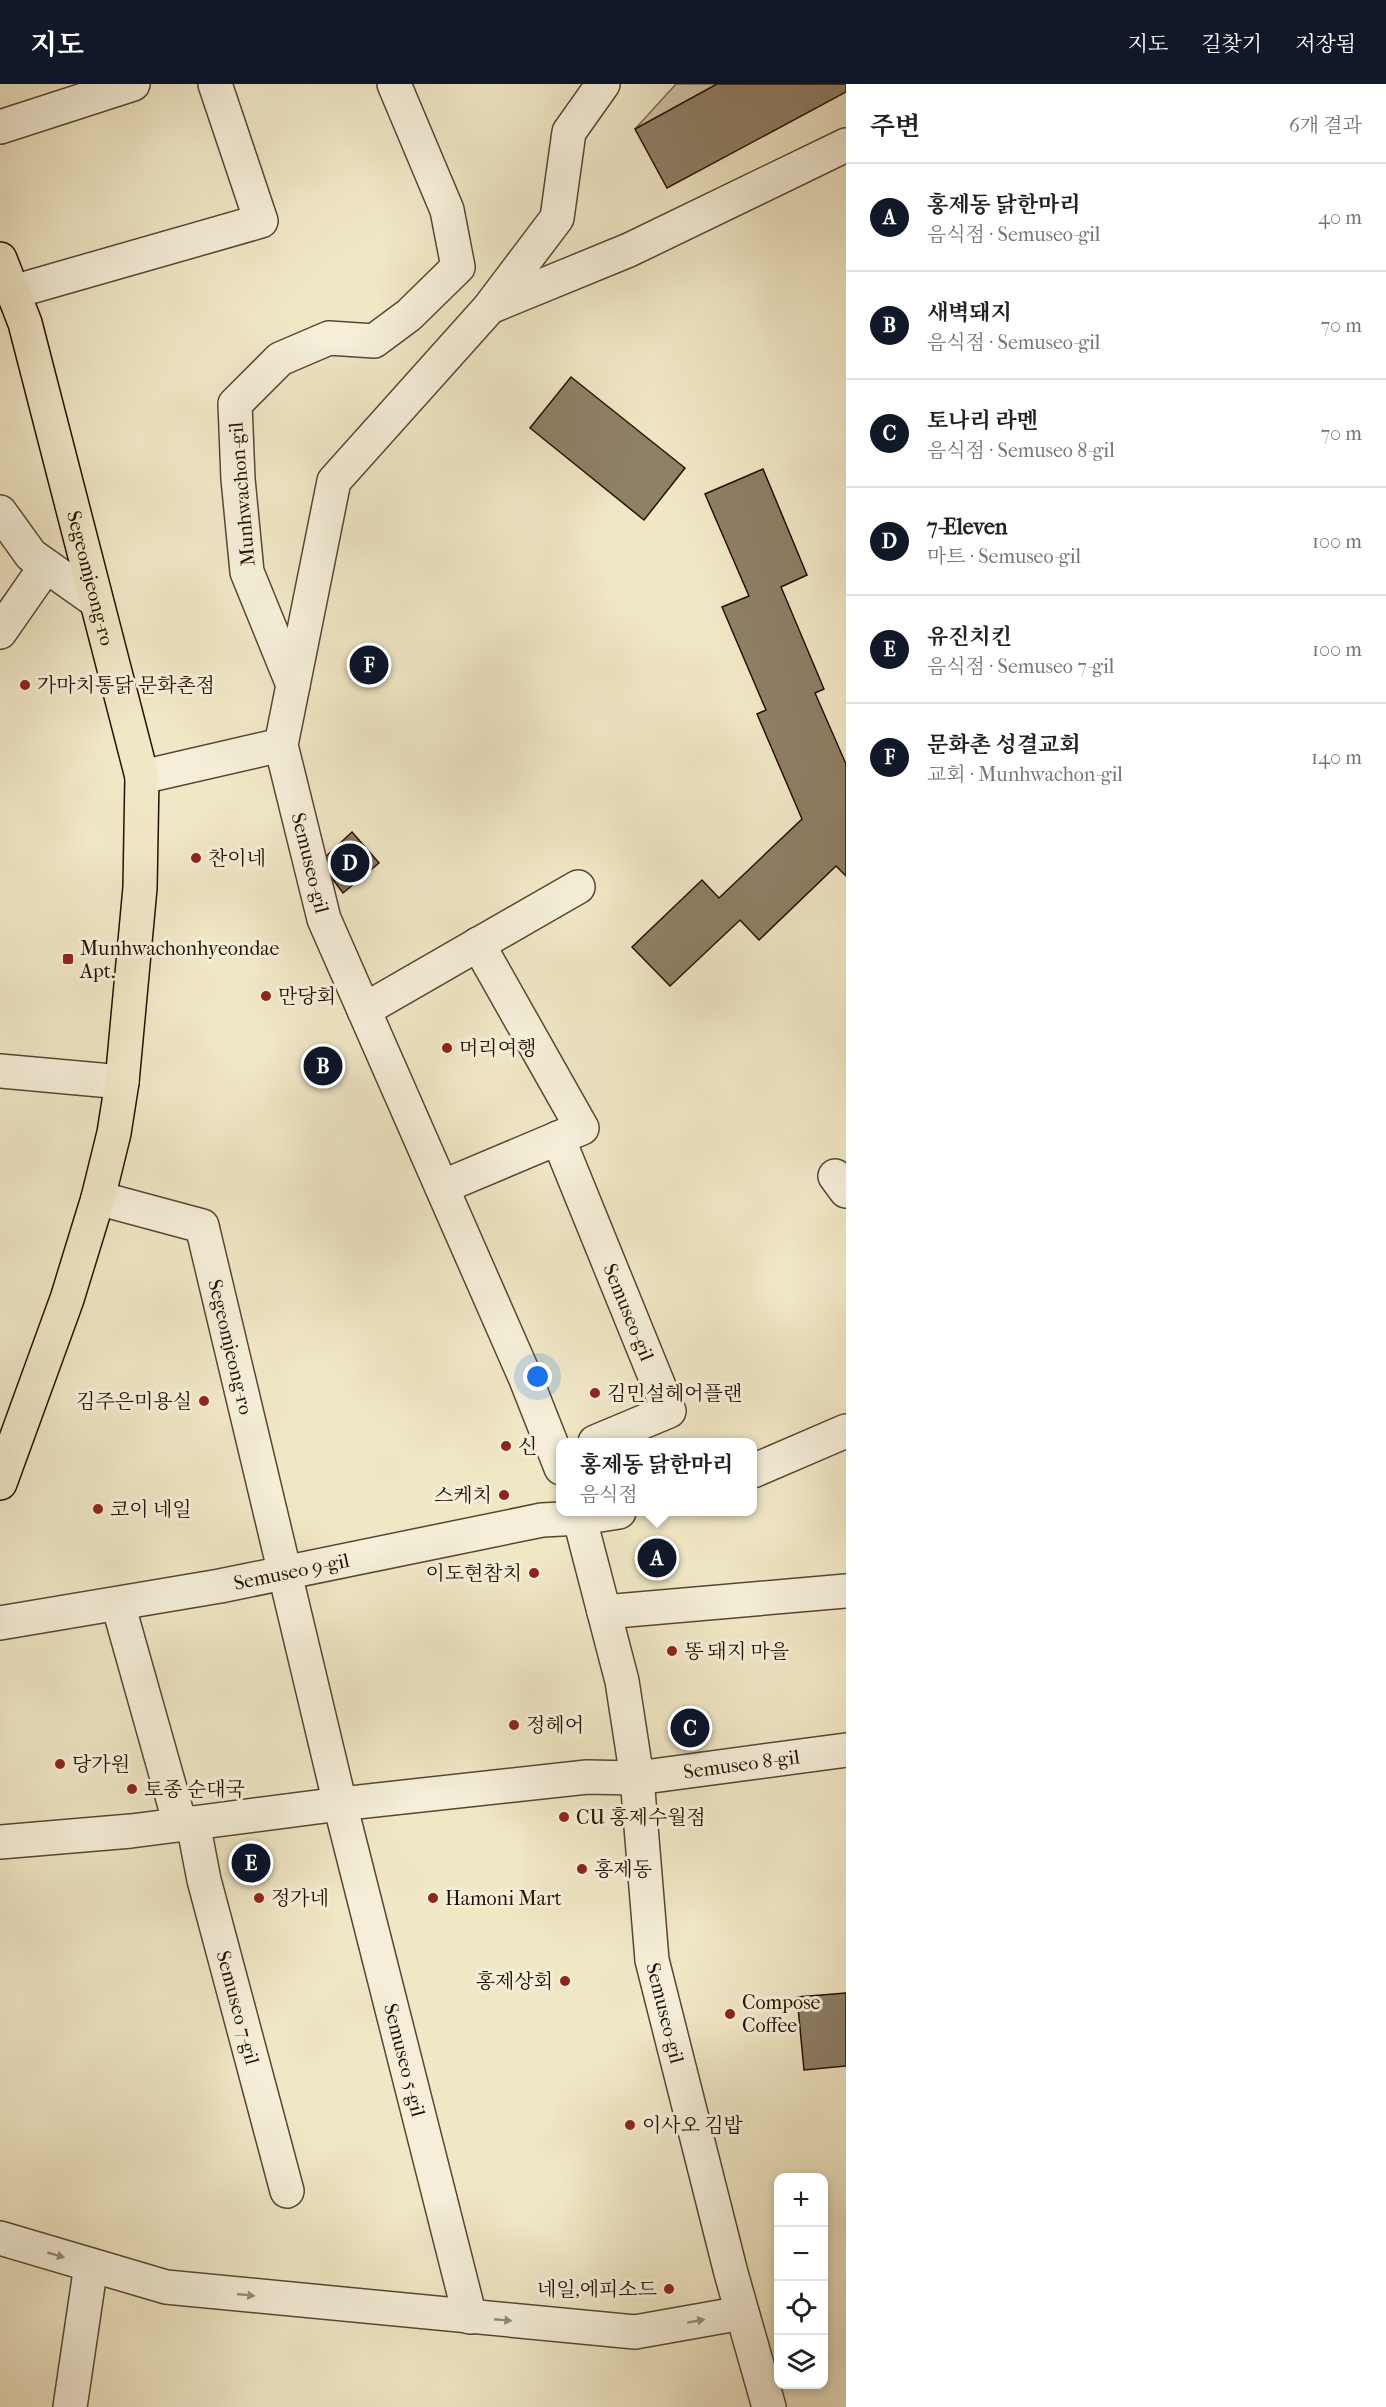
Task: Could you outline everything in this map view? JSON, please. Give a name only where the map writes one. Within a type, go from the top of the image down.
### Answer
[{"type":"main road","name":"Segeomjeong-ro","points":[[0,259],[25,323],[141,777],[140,888],[122,1082],[114,1132],[98,1198],[68,1299],[0,1483]]},
{"type":"street","points":[[0,127],[133,84]]},
{"type":"street","points":[[13,292],[261,221],[215,84]]},
{"type":"street","name":"Munhwachon-gil","points":[[292,685],[247,572],[238,479],[235,404],[280,359],[329,338],[374,341],[409,315],[458,267],[447,210],[394,84]]},
{"type":"street","points":[[141,777],[281,745],[334,481],[489,308],[556,218],[569,132],[603,84]]},
{"type":"street","points":[[489,308],[629,250],[846,145]]},
{"type":"street","points":[[0,513],[31,555],[96,601]]},
{"type":"street","name":"Segeomjeong-ro","points":[[6,614],[46,566]]},
{"type":"street","name":"Semuseo-gil","points":[[281,745],[324,919],[556,1451]]},
{"type":"street","points":[[364,1010],[578,887]]},
{"type":"street","points":[[442,1187],[582,1128],[478,944]]},
{"type":"street","points":[[0,1071],[122,1082]]},
{"type":"street","name":"Semuseo-gil","points":[[558,1138],[669,1412],[607,1438]]},
{"type":"street","name":"Segeomjeong-ro","points":[[98,1198],[202,1226],[284,1574]]},
{"type":"street","points":[[757,1469],[846,1431]]},
{"type":"street","name":"Semuseo 9-gil","points":[[0,1623],[284,1574],[542,1520],[572,1516]]},
{"type":"street","name":"Semuseo-gil","points":[[580,1516],[622,1681],[637,1778],[652,1960],[742,2313],[769,2407]]},
{"type":"street","points":[[284,1574],[340,1804]]},
{"type":"street","points":[[604,1612],[846,1592]]},
{"type":"street","name":"Semuseo 7-gil","points":[[118,1604],[204,1880],[287,2191]]},
{"type":"street","name":"Semuseo 8-gil","points":[[637,1778],[846,1750]]},
{"type":"street","points":[[0,1842],[131,1831],[340,1804],[587,1777],[637,1778]]},
{"type":"street","name":"Semuseo 5-gil","points":[[340,1804],[470,2317]]},
{"type":"street","points":[[0,2238],[166,2287],[635,2332],[742,2313]]},
{"type":"street","points":[[70,2407],[91,2265]]},
{"type":"shaded area","points":[[676,84],[717,84],[635,129]]},
{"type":"building","points":[[717,84],[846,84],[846,92],[667,188],[635,129]]},
{"type":"building","points":[[571,377],[685,468],[644,520],[530,428]]},
{"type":"building","points":[[763,469],[807,575],[781,587],[824,689],[815,693],[846,764],[846,876],[836,866],[759,940],[740,920],[670,986],[632,947],[702,880],[719,898],[802,819],[757,714],[766,710],[722,607],[749,596],[705,494]]},
{"type":"building","points":[[352,832],[379,863],[343,893],[320,862]]},
{"type":"building","points":[[846,1993],[846,2066],[804,2070],[797,1997]]},
{"type":"place","name":"문화촌 성결교회","points":[[369,665]]},
{"type":"place","name":"가마치통닭 문화촌점","points":[[25,685]]},
{"type":"place","name":"찬이네","points":[[196,858]]},
{"type":"place","name":"7-Eleven","points":[[350,863]]},
{"type":"place","name":"Munhwachonhyeondae Apt.","points":[[68,959]]},
{"type":"place","name":"만당회","points":[[266,996]]},
{"type":"place","name":"머리여행","points":[[447,1048]]},
{"type":"place","name":"새벽돼지","points":[[323,1066]]},
{"type":"place","name":"김민설헤어플랜","points":[[595,1393]]},
{"type":"place","name":"김주은미용실","points":[[204,1401]]},
{"type":"place","name":"신","points":[[506,1446]]},
{"type":"place","name":"스케치","points":[[504,1495]]},
{"type":"place","name":"코이 네일","points":[[98,1509]]},
{"type":"place","name":"홍제동 닭한마리","points":[[657,1558]]},
{"type":"place","name":"이도현참치","points":[[534,1573]]},
{"type":"place","name":"똥 돼지 마을","points":[[672,1651]]},
{"type":"place","name":"정헤어","points":[[514,1725]]},
{"type":"place","name":"토나리 라멘","points":[[690,1728]]},
{"type":"place","name":"당가원","points":[[60,1764]]},
{"type":"place","name":"토종 순대국","points":[[132,1789]]},
{"type":"place","name":"CU 홍제수월점","points":[[564,1817]]},
{"type":"place","name":"유진치킨","points":[[251,1863]]},
{"type":"place","name":"홍제동","points":[[582,1869]]},
{"type":"place","name":"정가네","points":[[259,1898]]},
{"type":"place","name":"Hamoni Mart","points":[[433,1898]]},
{"type":"place","name":"홍제상회","points":[[565,1981]]},
{"type":"place","name":"Compose Coffee","points":[[730,2014]]},
{"type":"place","name":"이사오 김밥","points":[[630,2125]]},
{"type":"place","name":"네일,에피소드","points":[[669,2289]]}]
